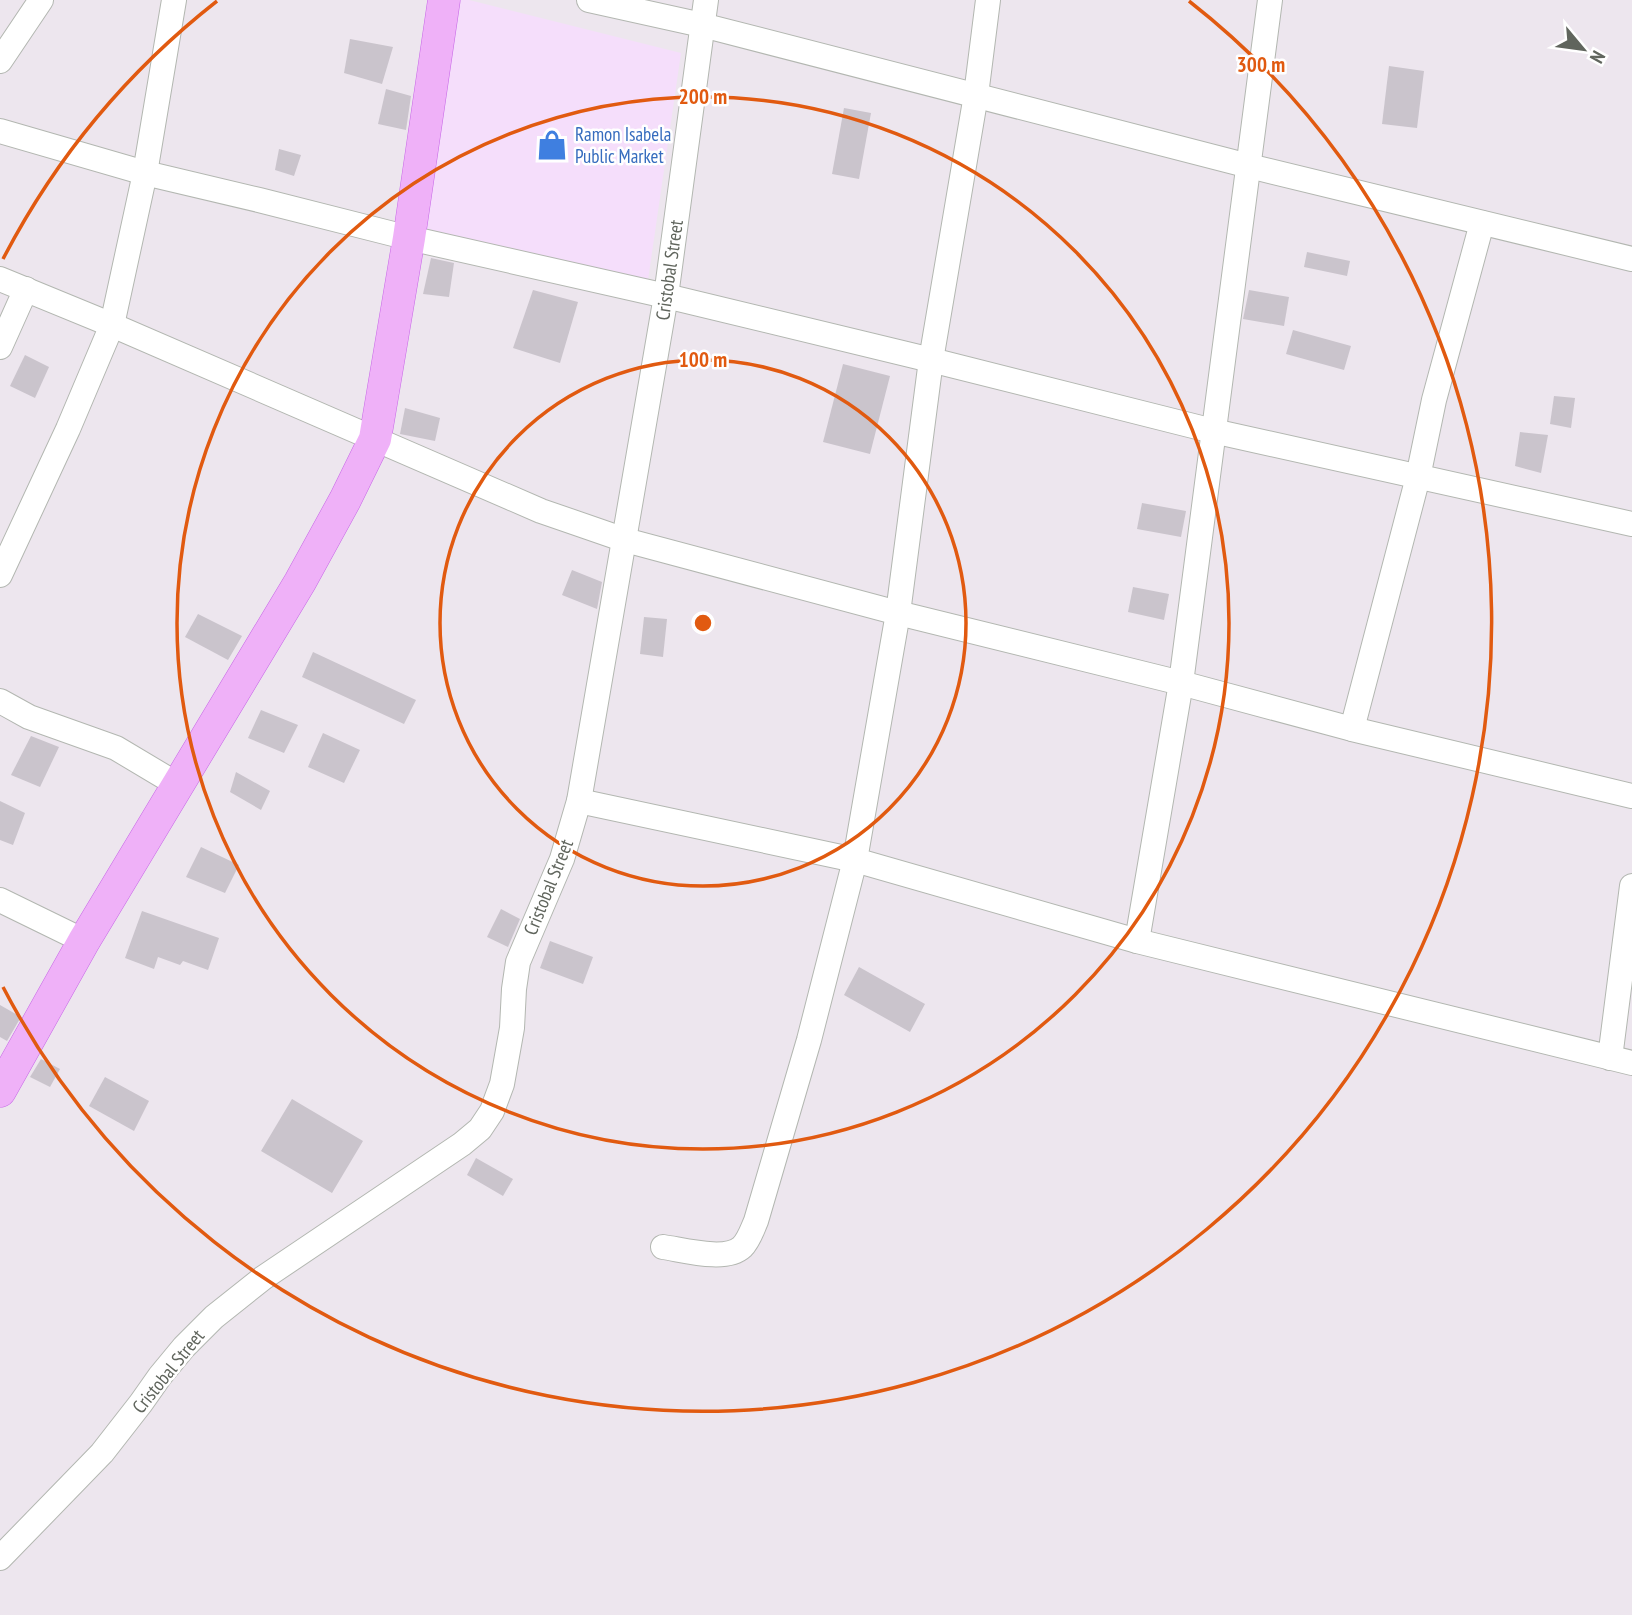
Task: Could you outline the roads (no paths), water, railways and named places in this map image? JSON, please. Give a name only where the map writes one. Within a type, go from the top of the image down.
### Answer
[{"type":"main road","points":[[0,1091],[83,941],[300,582],[375,439],[409,238],[444,0]]},
{"type":"street","points":[[4,49],[41,0]]},
{"type":"street","points":[[0,575],[62,442],[112,325],[145,173],[174,0]]},
{"type":"street","points":[[589,0],[702,25],[1250,166],[1632,259]]},
{"type":"street","name":"Cristobal Street","points":[[0,1558],[103,1453],[160,1376],[214,1317],[263,1278],[481,1129],[492,1111],[502,1084],[512,1028],[518,962],[562,859],[579,801],[666,296],[706,0]]},
{"type":"street","points":[[663,1247],[727,1254],[740,1249],[747,1241],[756,1222],[809,1040],[855,860],[898,613],[931,360],[976,95],[988,0]]},
{"type":"street","points":[[1137,941],[1181,683],[1270,0]]},
{"type":"street","points":[[0,131],[145,173],[409,238],[666,296],[1213,431],[1632,524]]},
{"type":"street","points":[[1352,729],[1418,477],[1434,400],[1482,223]]},
{"type":"street","points":[[0,279],[541,511],[625,540],[1352,729],[1632,796]]},
{"type":"street","points":[[0,347],[26,289]]},
{"type":"street","points":[[0,701],[29,717],[116,748],[178,785]]},
{"type":"street","points":[[579,801],[855,860],[1137,941],[1621,1061],[1632,886]]},
{"type":"street","points":[[0,900],[83,941]]},
{"type":"place","name":"Ramon Isabela Public Market","points":[[552,145]]}]
